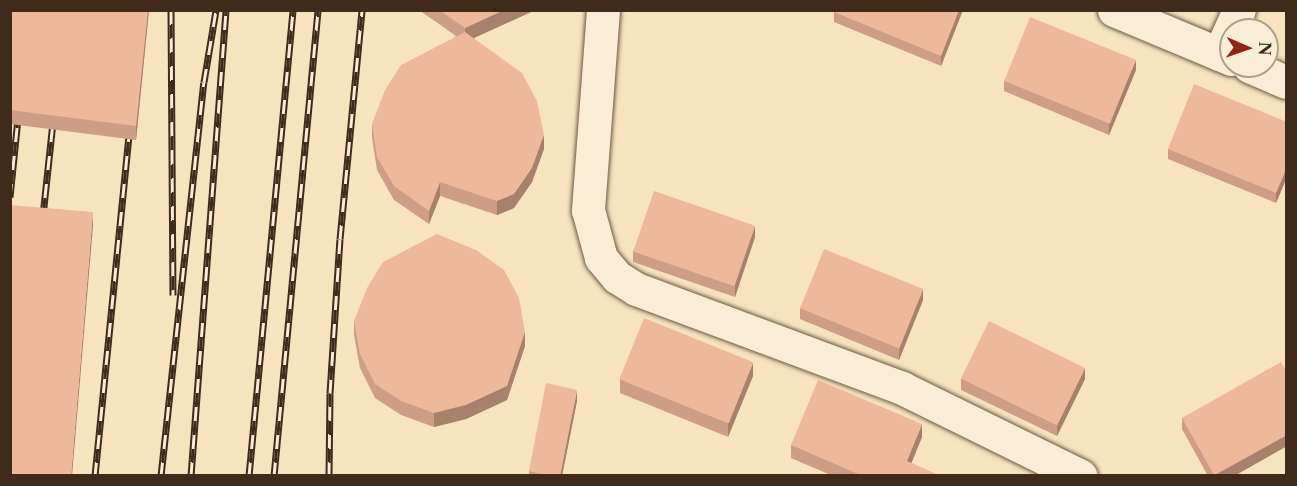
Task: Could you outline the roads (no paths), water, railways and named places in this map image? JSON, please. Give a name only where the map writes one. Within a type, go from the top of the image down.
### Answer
[{"type":"street","points":[[603,10],[588,210],[601,258],[617,277],[636,289],[902,388],[1081,476]]},
{"type":"street","points":[[1114,10],[1219,54]]},
{"type":"railway","points":[[171,10],[173,295]]},
{"type":"railway","points":[[161,476],[204,82],[216,10]]},
{"type":"railway","points":[[191,476],[226,10]]},
{"type":"railway","points":[[249,476],[293,10]]},
{"type":"railway","points":[[274,476],[318,10]]},
{"type":"railway","points":[[329,476],[330,393],[340,239],[362,10]]},
{"type":"railway","points":[[10,197],[19,109]]},
{"type":"railway","points":[[42,225],[54,112]]},
{"type":"railway","points":[[95,476],[130,124]]}]
